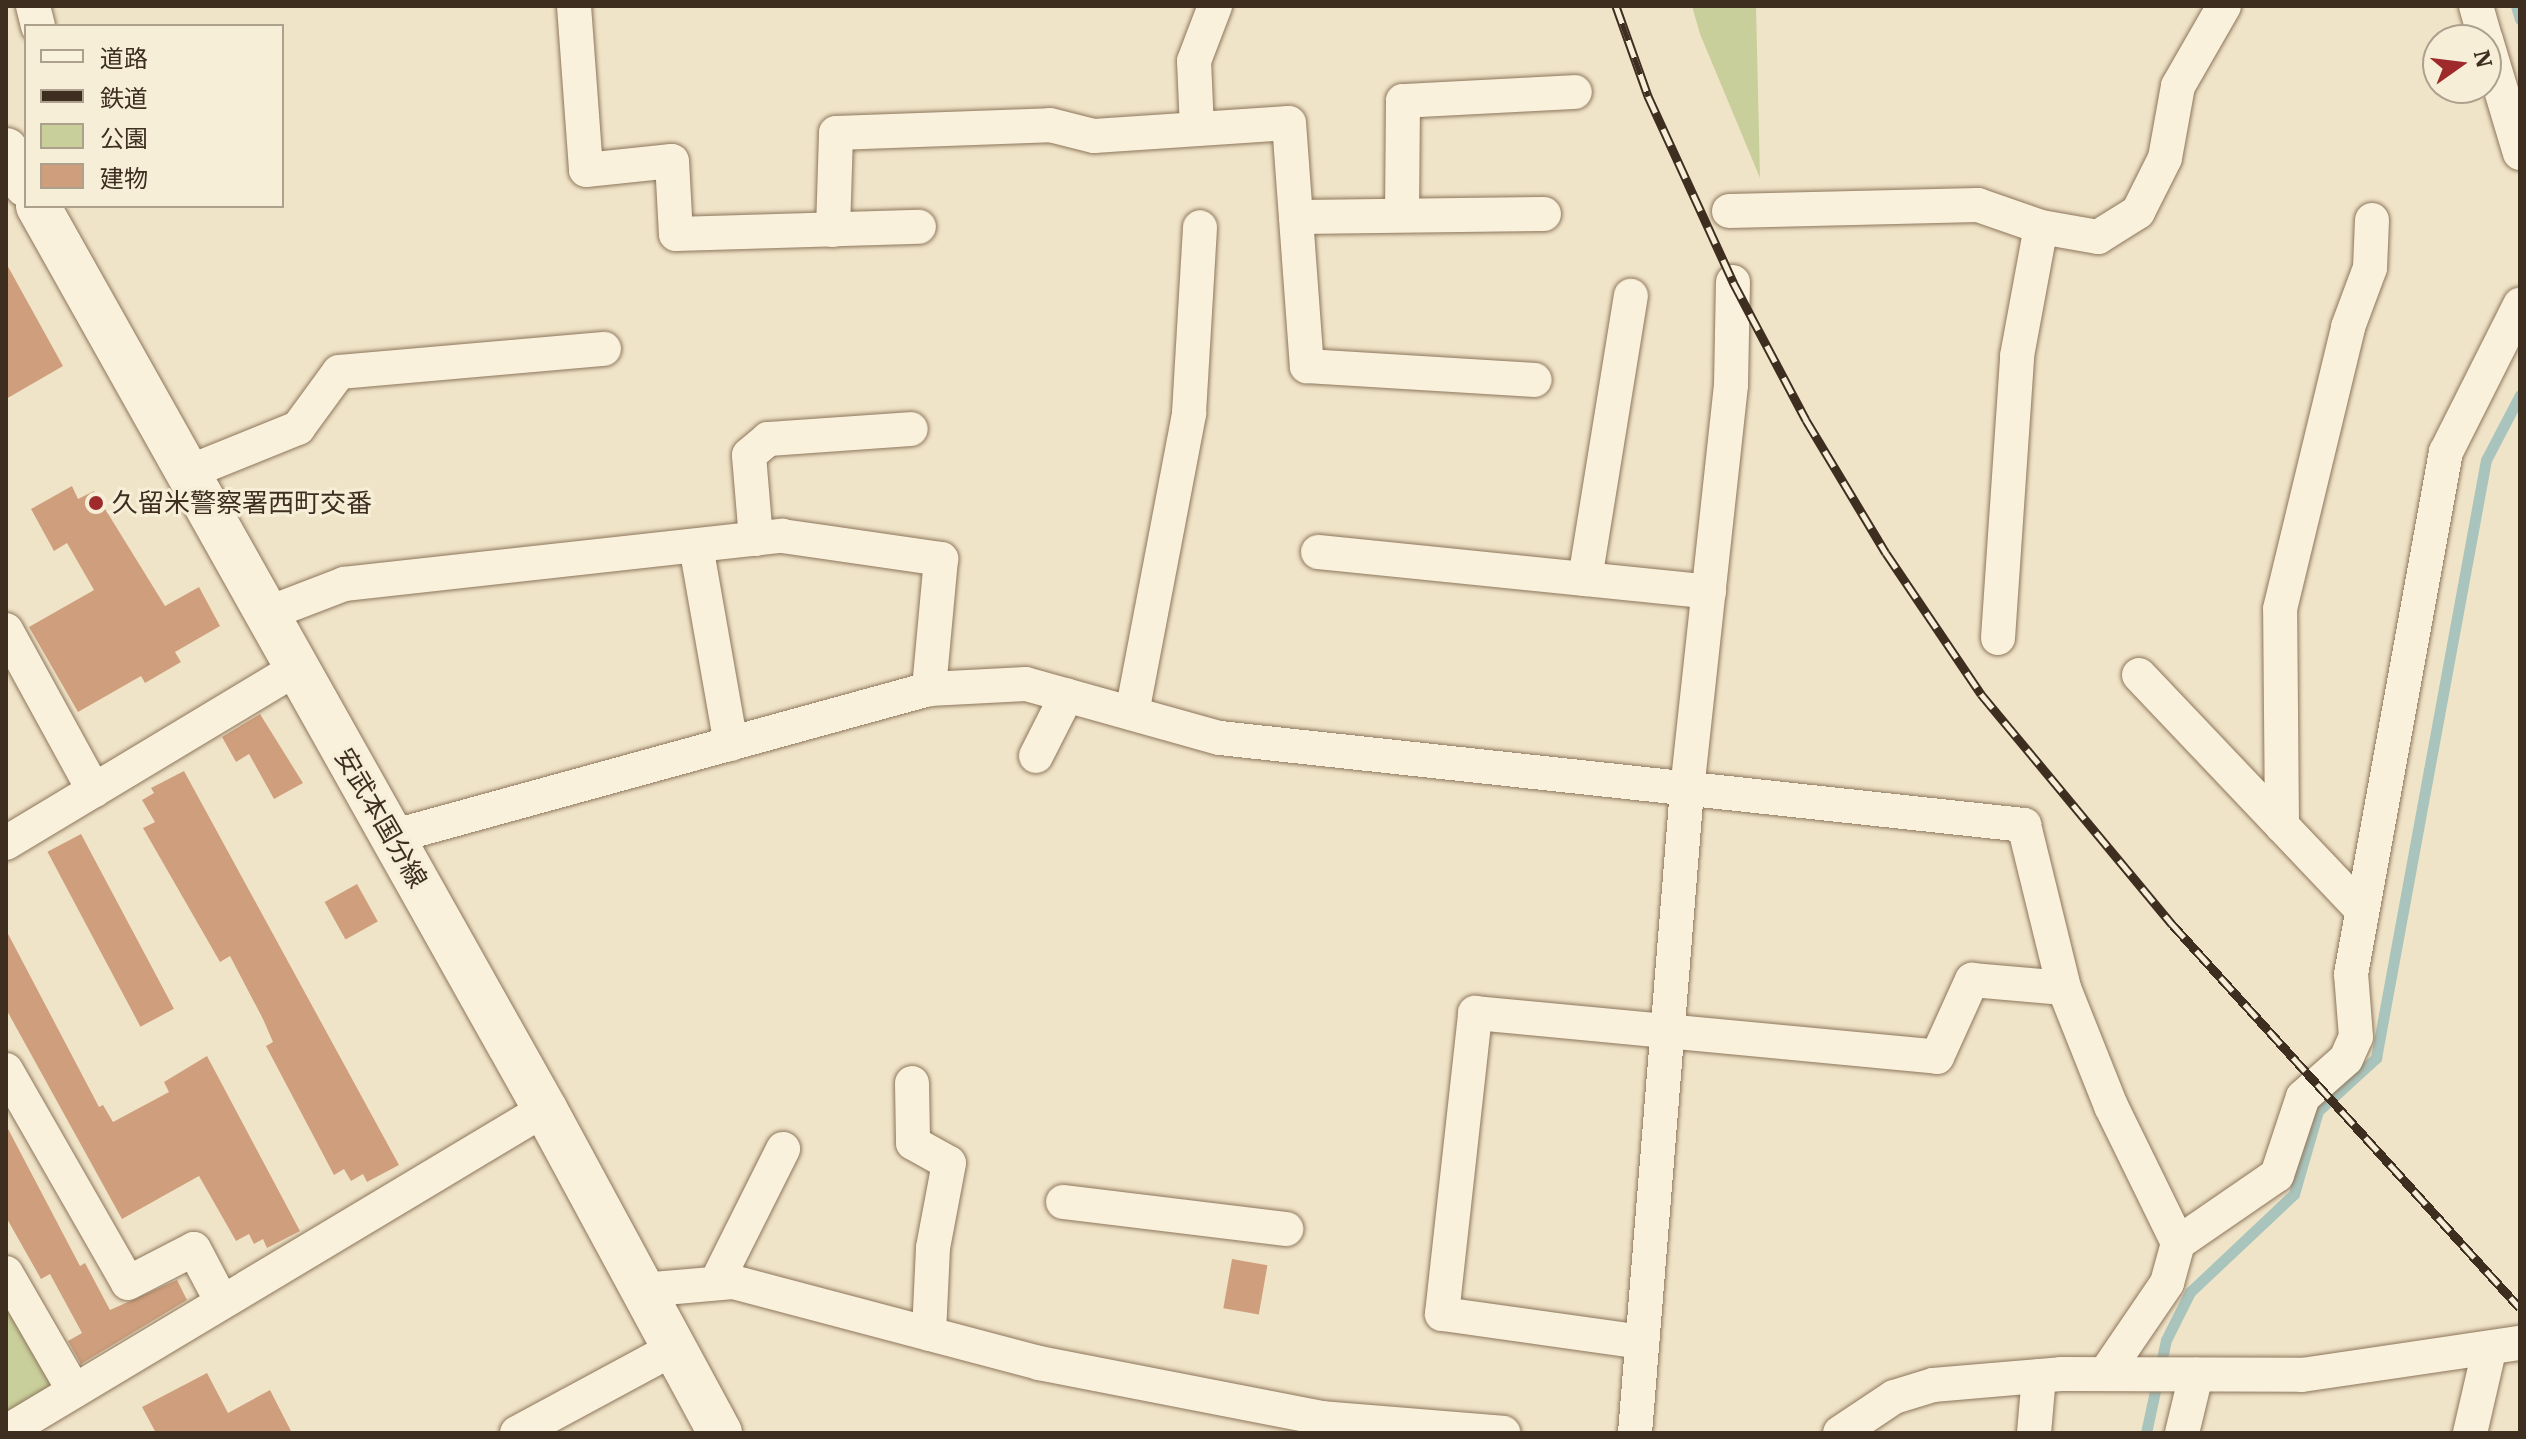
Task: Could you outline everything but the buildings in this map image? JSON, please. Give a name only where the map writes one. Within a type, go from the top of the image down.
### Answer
[{"type":"main road","name":"安武本国分線","points":[[6,150],[24,178]]},
{"type":"main road","name":"安武本国分線","points":[[43,208],[296,669],[545,1109],[720,1433]]},
{"type":"street","points":[[574,6],[586,170],[672,161],[676,234],[919,227]]},
{"type":"street","points":[[1197,129],[1194,61],[1215,6]]},
{"type":"street","points":[[1729,211],[1978,205],[2041,227],[2098,237],[2138,212],[2165,158],[2178,86],[2224,6]]},
{"type":"street","points":[[1402,215],[1403,101],[1575,92]]},
{"type":"street","points":[[2502,93],[2520,153]]},
{"type":"street","points":[[833,230],[836,133],[1050,125],[1094,136],[1289,123],[1307,366],[1535,380]]},
{"type":"street","points":[[1296,217],[1544,214]]},
{"type":"street","points":[[2282,826],[2280,609],[2348,327],[2370,268],[2372,220]]},
{"type":"street","points":[[1132,713],[1189,413],[1200,227]]},
{"type":"street","points":[[1998,638],[2017,356],[2041,227]]},
{"type":"street","points":[[1635,1433],[1687,790],[1731,385],[1733,282]]},
{"type":"street","points":[[1585,579],[1631,296]]},
{"type":"street","points":[[2105,1374],[2167,1283],[2178,1243],[2277,1175],[2303,1097],[2346,1059],[2356,1037],[2351,974],[2446,452],[2520,305]]},
{"type":"street","points":[[189,472],[298,428],[339,372],[604,349]]},
{"type":"street","points":[[756,539],[749,455],[768,439],[911,429]]},
{"type":"street","points":[[266,614],[344,584],[782,536],[941,559],[929,689]]},
{"type":"street","points":[[696,546],[731,744]]},
{"type":"street","points":[[1318,552],[1709,592]]},
{"type":"street","points":[[6,630],[94,791]]},
{"type":"street","points":[[6,843],[296,669]]},
{"type":"street","points":[[2139,675],[2362,910]]},
{"type":"street","points":[[391,837],[929,689],[1026,684],[1220,738],[2024,825],[2064,988],[2111,1106],[2178,1243]]},
{"type":"street","points":[[1036,756],[1067,695]]},
{"type":"street","points":[[1642,1342],[1442,1314],[1475,1013],[1667,1034],[1937,1057],[1972,980],[2064,988]]},
{"type":"street","points":[[6,1070],[128,1283],[194,1249],[222,1302]]},
{"type":"street","points":[[912,1083],[913,1143],[949,1163],[933,1248],[929,1334]]},
{"type":"street","points":[[6,1432],[545,1109]]},
{"type":"street","points":[[716,1283],[783,1149]]},
{"type":"street","points":[[1063,1202],[1286,1229]]},
{"type":"street","points":[[6,1273],[74,1391]]},
{"type":"street","points":[[642,1290],[733,1282],[1039,1363],[1322,1425],[1503,1433]]},
{"type":"street","points":[[1840,1433],[1894,1397],[1933,1385],[2105,1374],[2302,1375],[2504,1347],[2470,1433]]},
{"type":"street","points":[[517,1433],[673,1349]]},
{"type":"street","points":[[2182,1433],[2196,1375]]},
{"type":"street","points":[[2034,1433],[2039,1376]]},
{"type":"green space","points":[[1692,6],[1756,6],[1760,178],[1700,34]]},
{"type":"green space","points":[[6,1294],[62,1403],[6,1431]]},
{"type":"waterway","points":[[2516,6],[2520,19]]},
{"type":"waterway","points":[[2146,1433],[2166,1340],[2190,1292],[2294,1194],[2318,1111],[2376,1058],[2486,460],[2520,395]]},
{"type":"railway","points":[[1616,6],[1648,96],[1733,282],[1806,420],[1886,553],[1981,694],[2172,924],[2520,1308]]},
{"type":"place","name":"久留米警察署西町交番","points":[[96,503]]}]
